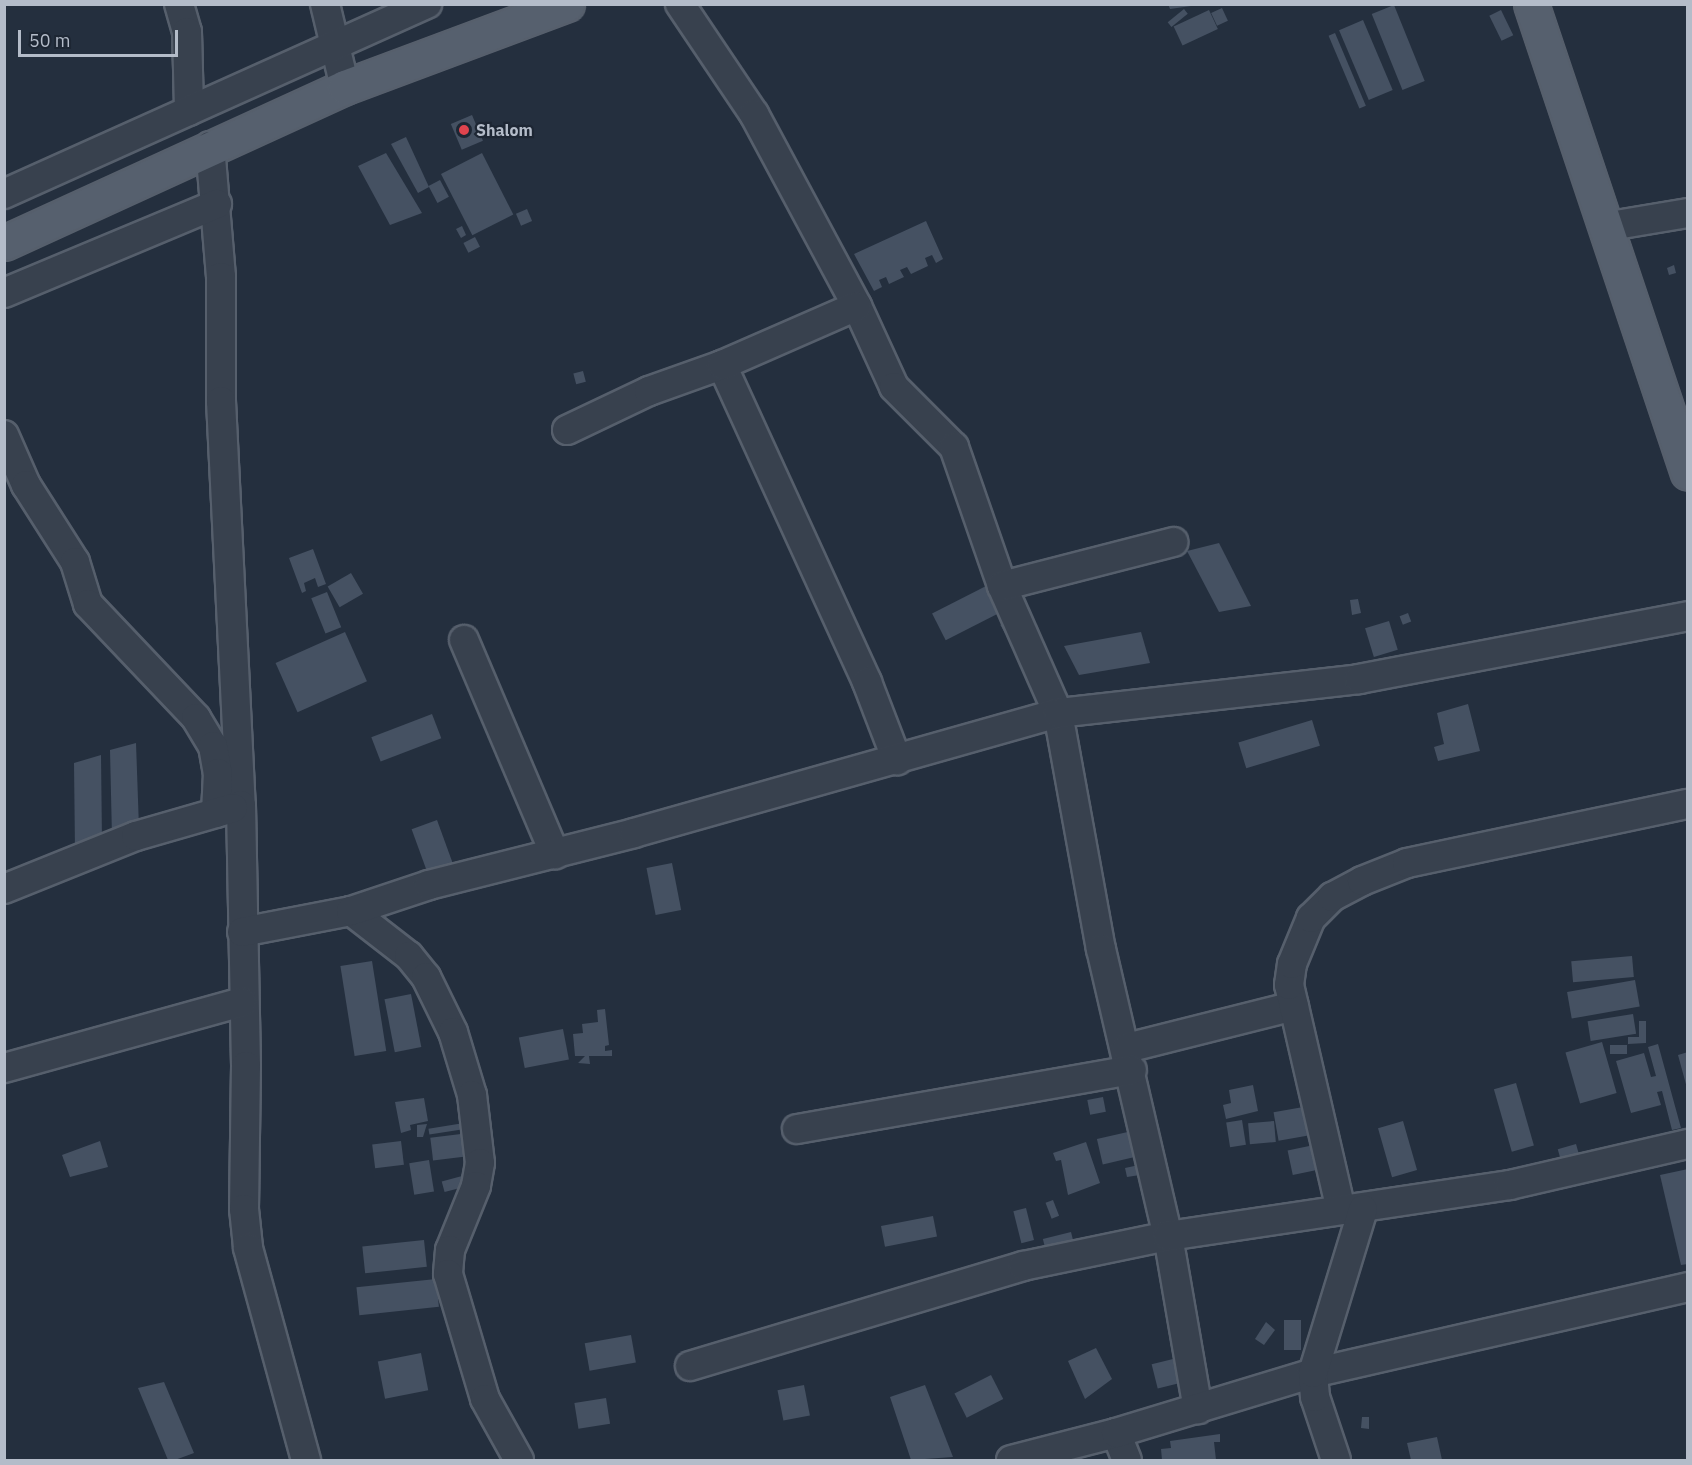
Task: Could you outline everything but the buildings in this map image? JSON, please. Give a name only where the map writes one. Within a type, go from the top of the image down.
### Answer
[{"type":"main road","points":[[4,243],[210,146],[345,87],[567,4]]},
{"type":"main road","points":[[1531,4],[1688,472]]},
{"type":"street","points":[[179,4],[187,32],[189,111]]},
{"type":"street","points":[[324,4],[336,44],[345,87]]},
{"type":"street","points":[[4,194],[428,4]]},
{"type":"street","points":[[680,4],[754,114],[857,306],[894,387],[954,447],[1002,586],[1058,713],[1101,949],[1129,1059],[1168,1236],[1198,1408]]},
{"type":"street","points":[[210,146],[217,204],[228,809],[242,932],[242,1002],[246,1066],[244,1209],[248,1248],[306,1461]]},
{"type":"street","points":[[4,293],[217,204]]},
{"type":"street","points":[[1604,227],[1688,213]]},
{"type":"street","points":[[567,430],[649,391],[722,365],[857,306]]},
{"type":"street","points":[[722,365],[867,682],[897,760]]},
{"type":"street","points":[[4,435],[15,490],[64,541],[88,604],[100,620],[196,718],[213,746],[228,809]]},
{"type":"street","points":[[1002,586],[1173,542]]},
{"type":"street","points":[[242,932],[351,911],[440,882],[555,854],[1058,713],[1359,679],[1688,616]]},
{"type":"street","points":[[464,640],[555,854]]},
{"type":"street","points":[[1336,1461],[1315,1397],[1313,1373],[1352,1210],[1293,1006],[1289,985],[1292,964],[1311,918],[1332,897],[1362,880],[1429,858],[1688,804]]},
{"type":"street","points":[[4,889],[136,836],[228,809]]},
{"type":"street","points":[[351,911],[409,956],[426,977],[449,1022],[472,1095],[480,1163],[476,1186],[450,1250],[448,1274],[485,1399],[519,1461]]},
{"type":"street","points":[[4,1068],[242,1002]]},
{"type":"street","points":[[797,1129],[1129,1059],[1293,1006]]},
{"type":"street","points":[[690,1366],[986,1276],[1168,1236],[1532,1181],[1688,1144]]},
{"type":"street","points":[[1011,1461],[1116,1433],[1313,1373],[1688,1287]]},
{"type":"street","points":[[1116,1433],[1127,1461]]},
{"type":"place","name":"Shalom","points":[[464,130]]}]
